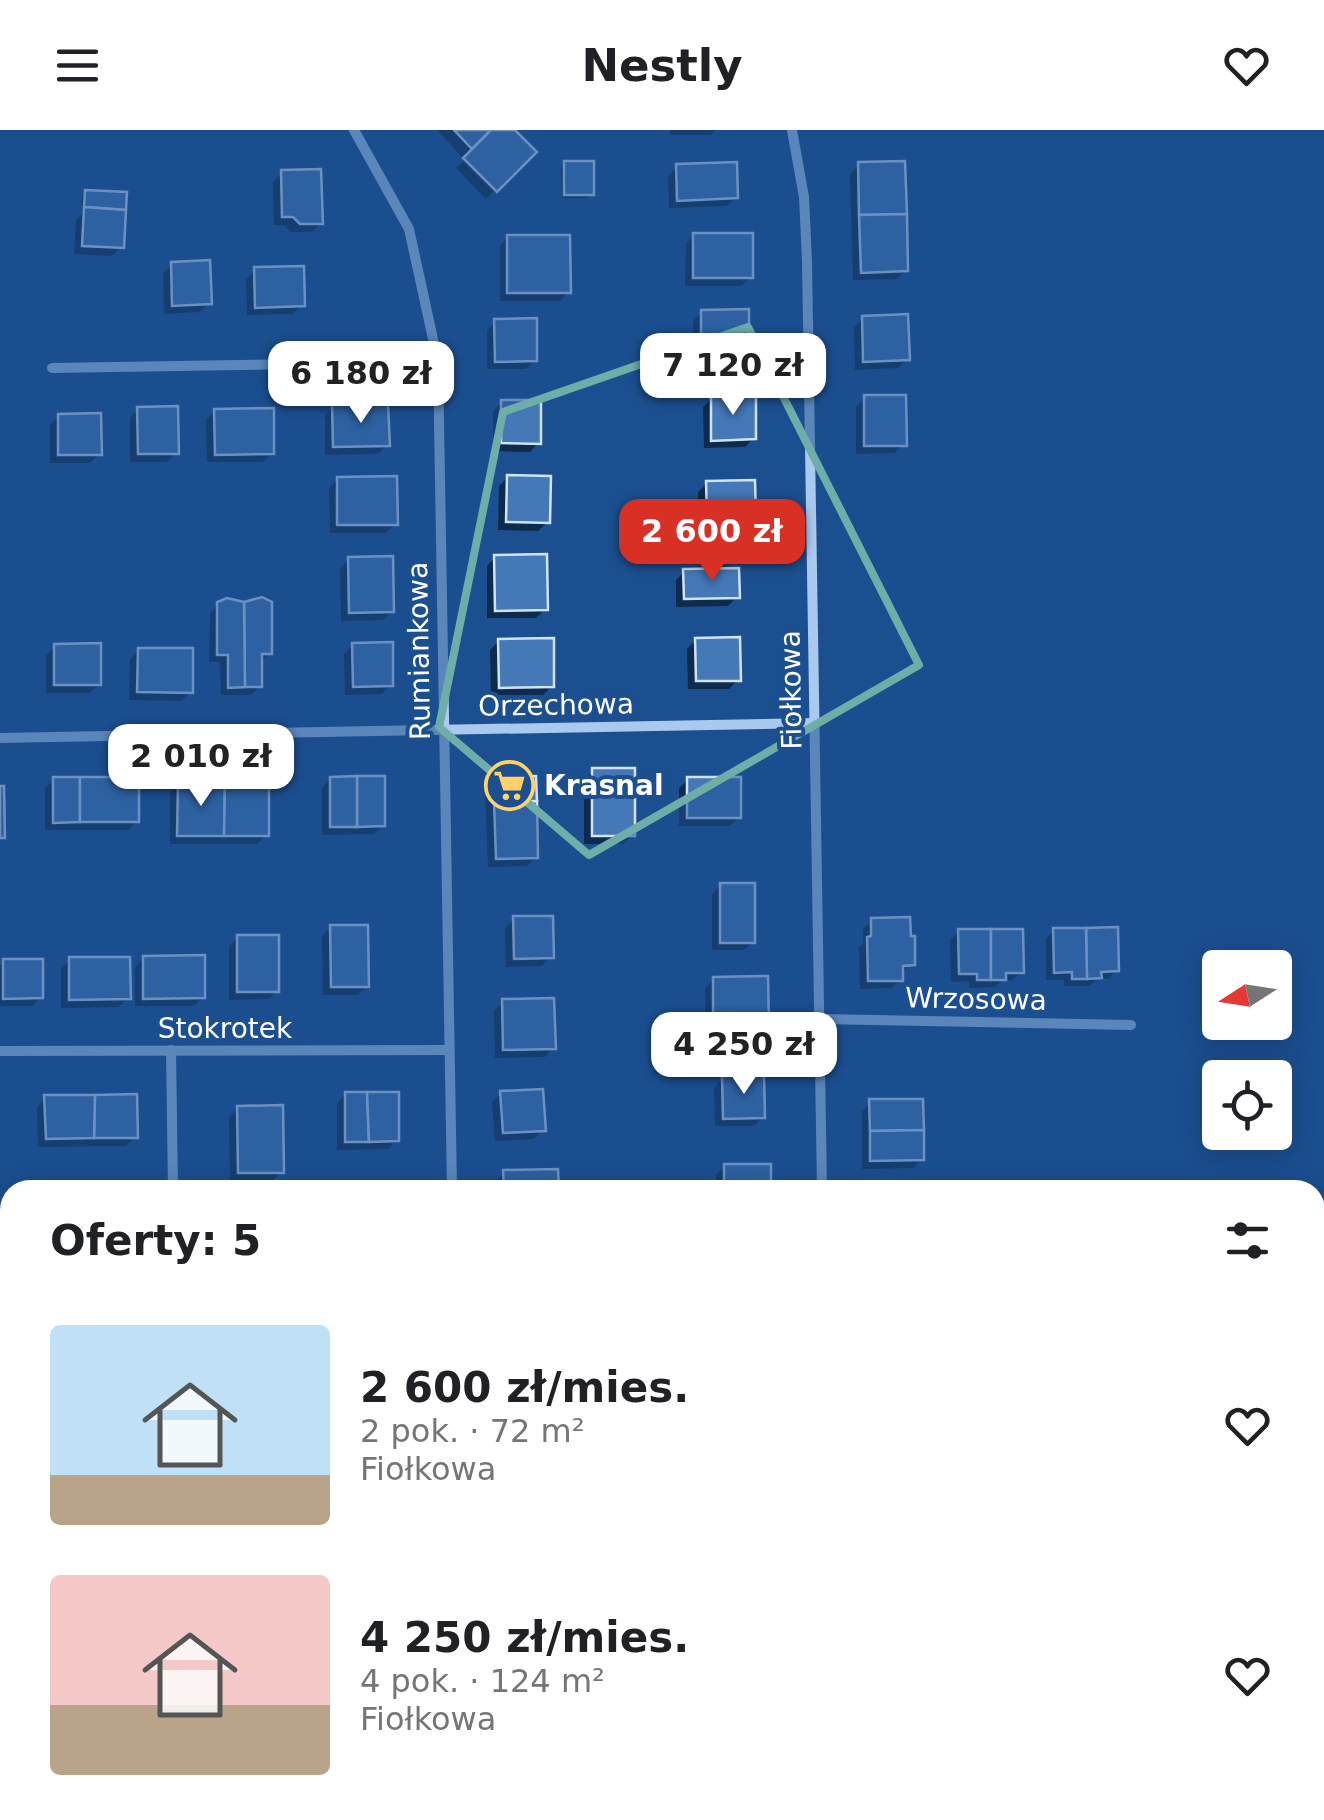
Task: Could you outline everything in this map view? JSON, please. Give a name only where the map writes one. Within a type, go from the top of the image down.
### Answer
[{"type":"street","name":"Rumiankowa","points":[[354,130],[409,229],[438,362],[452,1180]]},
{"type":"street","name":"Fiołkowa","points":[[792,130],[804,198],[806,261],[822,1180]]},
{"type":"street","points":[[52,368],[438,362]]},
{"type":"street","name":"Orzechowa","points":[[0,738],[814,723]]},
{"type":"street","name":"Wrzosowa","points":[[820,1019],[1131,1024]]},
{"type":"street","points":[[171,1050],[173,1180]]},
{"type":"street","name":"Stokrotek","points":[[0,1051],[449,1050]]},
{"type":"highlighted area","points":[[748,327],[919,665],[589,855],[439,727],[503,412]]},
{"type":"building","points":[[454,130],[491,130],[472,149]]},
{"type":"building","points":[[491,130],[515,130],[537,152],[497,192],[463,158]]},
{"type":"building","points":[[564,161],[594,161],[594,195],[564,195]]},
{"type":"building","points":[[905,161],[907,214],[859,215],[858,162]]},
{"type":"building","points":[[737,162],[738,198],[677,201],[676,164]]},
{"type":"building","points":[[321,169],[323,224],[300,224],[293,217],[282,217],[281,170]]},
{"type":"building","points":[[85,190],[127,192],[126,210],[84,207]]},
{"type":"building","points":[[84,207],[126,210],[124,248],[82,246]]},
{"type":"building","points":[[907,214],[908,271],[861,273],[859,215]]},
{"type":"building","points":[[693,233],[753,233],[753,278],[693,278]]},
{"type":"building","points":[[507,235],[570,235],[571,293],[507,293]]},
{"type":"building","points":[[210,260],[212,304],[172,306],[171,262]]},
{"type":"building","points":[[304,266],[305,306],[255,308],[254,267]]},
{"type":"building","points":[[749,309],[749,357],[701,357],[701,310]]},
{"type":"building","points":[[908,314],[910,360],[863,362],[862,316]]},
{"type":"building","points":[[537,318],[537,361],[495,362],[494,319]]},
{"type":"building","points":[[756,395],[756,439],[711,441],[711,396]]},
{"type":"building","points":[[864,395],[906,395],[907,446],[864,446]]},
{"type":"building","points":[[501,400],[541,400],[541,444],[501,443]]},
{"type":"building","points":[[388,404],[390,446],[333,447],[332,405]]},
{"type":"building","points":[[178,406],[179,454],[138,454],[137,407]]},
{"type":"building","points":[[274,408],[274,454],[215,455],[214,409]]},
{"type":"building","points":[[101,413],[102,455],[58,455],[58,414]]},
{"type":"building","points":[[507,475],[551,476],[550,523],[506,522]]},
{"type":"building","points":[[397,476],[398,525],[337,525],[337,477]]},
{"type":"building","points":[[755,480],[756,519],[707,519],[706,481]]},
{"type":"building","points":[[547,554],[548,610],[495,611],[494,555]]},
{"type":"building","points":[[393,556],[394,612],[349,613],[348,557]]},
{"type":"building","points":[[739,568],[740,598],[684,599],[683,569]]},
{"type":"building","points":[[262,597],[272,602],[272,654],[262,654],[262,687],[245,687],[244,602]]},
{"type":"building","points":[[227,598],[244,602],[245,687],[228,688],[228,655],[217,655],[217,602]]},
{"type":"building","points":[[740,637],[741,681],[696,681],[695,638]]},
{"type":"building","points":[[554,638],[554,687],[499,688],[498,639]]},
{"type":"building","points":[[393,642],[393,686],[353,687],[352,643]]},
{"type":"building","points":[[101,643],[101,685],[54,685],[54,644]]},
{"type":"building","points":[[138,648],[193,648],[193,693],[137,692]]},
{"type":"building","points":[[592,768],[635,768],[635,836],[592,836]]},
{"type":"building","points":[[357,776],[385,776],[385,826],[357,827]]},
{"type":"building","points":[[357,776],[357,827],[330,827],[330,777]]},
{"type":"building","points":[[536,776],[537,801],[494,802],[493,777]]},
{"type":"building","points":[[53,777],[80,777],[80,822],[53,823]]},
{"type":"building","points":[[80,777],[139,777],[139,822],[80,822]]},
{"type":"building","points":[[687,777],[741,777],[741,818],[687,818]]},
{"type":"building","points":[[178,781],[225,781],[224,836],[177,836]]},
{"type":"building","points":[[225,781],[269,781],[269,836],[224,836]]},
{"type":"building","points":[[0,786],[4,786],[5,838],[0,838]]},
{"type":"building","points":[[537,801],[538,858],[496,859],[494,802]]},
{"type":"building","points":[[720,883],[755,883],[755,943],[720,943]]},
{"type":"building","points":[[513,916],[553,916],[554,958],[514,959]]},
{"type":"building","points":[[910,917],[911,936],[915,936],[915,965],[903,966],[903,981],[868,981],[867,937],[871,936],[871,918]]},
{"type":"building","points":[[330,925],[368,925],[369,987],[331,987]]},
{"type":"building","points":[[1118,927],[1119,971],[1101,972],[1102,978],[1087,979],[1086,928]]},
{"type":"building","points":[[1053,928],[1086,928],[1087,979],[1072,979],[1072,972],[1054,973]]},
{"type":"building","points":[[958,929],[991,929],[991,980],[977,980],[977,974],[959,974]]},
{"type":"building","points":[[991,929],[1023,929],[1024,973],[1006,973],[1006,980],[991,980]]},
{"type":"building","points":[[237,935],[279,935],[279,992],[237,992]]},
{"type":"building","points":[[205,955],[205,998],[143,999],[143,956]]},
{"type":"building","points":[[69,957],[130,957],[131,999],[69,1000]]},
{"type":"building","points":[[3,959],[43,959],[43,998],[3,999]]},
{"type":"building","points":[[768,976],[769,1023],[713,1023],[713,977]]},
{"type":"building","points":[[554,998],[556,1049],[503,1050],[502,999]]},
{"type":"building","points":[[764,1075],[765,1118],[723,1119],[722,1076]]},
{"type":"building","points":[[543,1089],[546,1131],[503,1133],[500,1091]]},
{"type":"building","points":[[345,1092],[367,1092],[369,1142],[345,1142]]},
{"type":"building","points":[[367,1092],[399,1092],[399,1141],[369,1142]]},
{"type":"building","points":[[137,1094],[138,1138],[94,1138],[95,1095]]},
{"type":"building","points":[[44,1095],[95,1095],[94,1138],[46,1139]]},
{"type":"building","points":[[869,1099],[923,1099],[924,1130],[870,1131]]},
{"type":"building","points":[[283,1105],[284,1173],[238,1173],[237,1106]]},
{"type":"building","points":[[924,1130],[924,1160],[870,1161],[870,1131]]},
{"type":"building","points":[[724,1164],[771,1164],[771,1180],[724,1180]]},
{"type":"building","points":[[558,1169],[559,1180],[504,1180],[503,1170]]},
{"type":"place","name":"Krasnal","points":[[509,785]]}]
